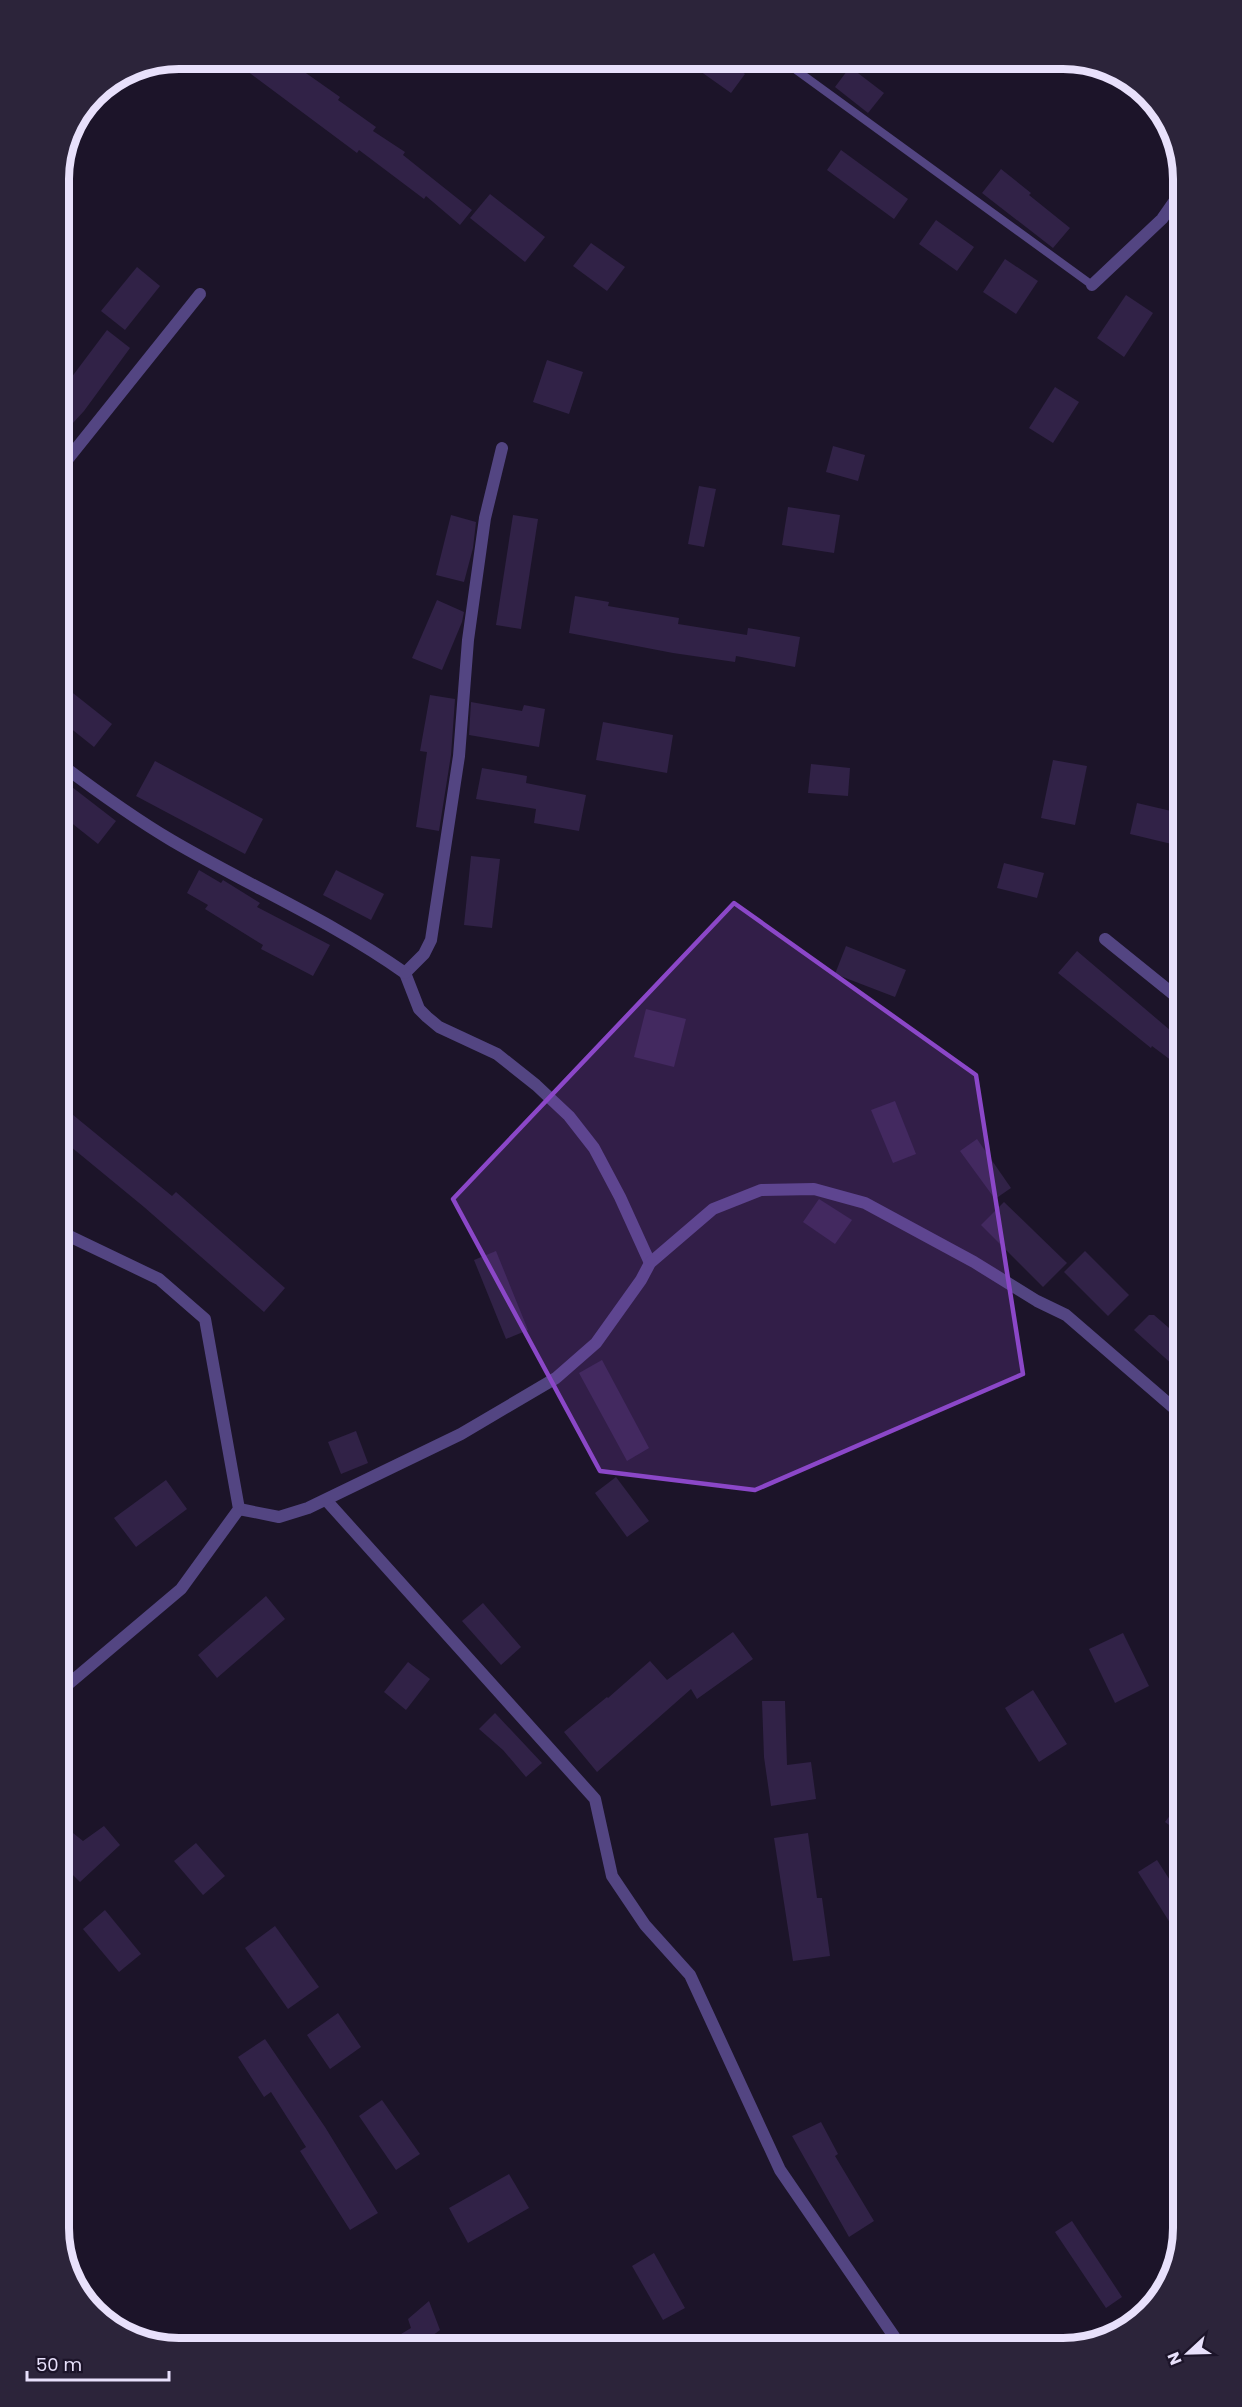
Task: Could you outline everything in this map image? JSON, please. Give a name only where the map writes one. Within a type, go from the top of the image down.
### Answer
[{"type":"street","points":[[1092,285],[1162,219],[1173,204]]},
{"type":"street","points":[[69,458],[200,294]]},
{"type":"street","points":[[405,973],[424,954],[431,940],[459,756],[468,640],[485,518],[502,448]]},
{"type":"street","points":[[69,771],[116,806],[172,841],[349,936],[405,973],[420,1009],[427,1017],[439,1027],[497,1054],[536,1085],[569,1116],[594,1148],[620,1197],[650,1263]]},
{"type":"street","points":[[1105,939],[1173,993]]},
{"type":"street","points":[[239,1509],[279,1517],[326,1500],[461,1434],[556,1378],[596,1343],[641,1280],[650,1263],[713,1209],[761,1190],[814,1189],[866,1203],[1066,1316],[1173,1407]]},
{"type":"street","points":[[69,1235],[159,1279],[205,1319],[239,1509],[181,1589],[69,1683]]},
{"type":"street","points":[[326,1500],[596,1799],[612,1876],[645,1925],[690,1975],[780,2170],[895,2338]]},
{"type":"lane","points":[[795,69],[1092,285]]},
{"type":"highlighted area","points":[[734,903],[976,1075],[1023,1374],[755,1490],[600,1471],[453,1199]]},
{"type":"building","points":[[244,69],[300,69],[340,97],[338,100],[376,127],[373,131],[405,152],[403,155],[472,210],[460,225],[426,196],[424,199],[359,150],[357,153]]},
{"type":"building","points":[[697,69],[738,69],[745,74],[731,93]]},
{"type":"building","points":[[848,69],[853,69],[884,93],[868,113],[835,87]]},
{"type":"building","points":[[841,150],[908,199],[894,219],[827,170]]},
{"type":"building","points":[[1001,169],[1070,228],[1053,248],[982,193]]},
{"type":"building","points":[[490,194],[545,237],[525,262],[470,218]]},
{"type":"building","points":[[936,220],[974,247],[957,271],[919,244]]},
{"type":"building","points":[[591,243],[625,267],[607,291],[573,266]]},
{"type":"building","points":[[1005,259],[1038,281],[1016,314],[983,292]]},
{"type":"building","points":[[137,267],[160,286],[125,330],[101,311]]},
{"type":"building","points":[[1126,295],[1153,313],[1124,357],[1097,338]]},
{"type":"building","points":[[107,330],[130,348],[84,411],[69,427],[69,381]]},
{"type":"building","points":[[547,360],[583,372],[569,414],[533,402]]},
{"type":"building","points":[[1055,387],[1079,402],[1053,443],[1029,428]]},
{"type":"building","points":[[833,446],[865,455],[858,481],[826,472]]},
{"type":"building","points":[[699,486],[716,489],[704,547],[688,544]]},
{"type":"building","points":[[788,507],[840,515],[834,553],[782,545]]},
{"type":"building","points":[[451,515],[476,522],[473,548],[464,582],[436,575]]},
{"type":"building","points":[[513,515],[538,519],[521,629],[496,625]]},
{"type":"building","points":[[575,596],[609,602],[608,606],[679,618],[678,624],[747,635],[748,628],[800,637],[795,667],[736,656],[735,662],[673,653],[569,633]]},
{"type":"building","points":[[437,600],[464,612],[442,670],[412,658]]},
{"type":"building","points":[[69,690],[112,724],[94,747],[69,727]]},
{"type":"building","points":[[430,695],[455,699],[451,755],[439,831],[416,827],[427,752],[420,751]]},
{"type":"building","points":[[471,702],[522,711],[524,705],[545,709],[539,747],[469,735]]},
{"type":"building","points":[[603,722],[673,735],[667,773],[596,760]]},
{"type":"building","points":[[1053,760],[1087,766],[1075,825],[1041,818]]},
{"type":"building","points":[[155,761],[263,819],[245,854],[136,796]]},
{"type":"building","points":[[811,764],[850,768],[848,796],[808,793]]},
{"type":"building","points":[[482,768],[527,776],[526,783],[586,795],[579,831],[534,823],[536,809],[476,799]]},
{"type":"building","points":[[69,785],[116,821],[98,844],[69,821]]},
{"type":"building","points":[[1137,803],[1173,811],[1173,844],[1130,834]]},
{"type":"building","points":[[471,856],[500,859],[492,928],[464,925]]},
{"type":"building","points":[[1004,863],[1044,873],[1037,898],[997,888]]},
{"type":"building","points":[[199,870],[221,883],[223,880],[260,903],[257,907],[330,945],[313,976],[261,949],[263,945],[205,909],[208,905],[187,893]]},
{"type":"building","points":[[336,870],[384,894],[371,920],[323,895]]},
{"type":"building","points":[[846,946],[906,970],[895,997],[835,974]]},
{"type":"building","points":[[1077,951],[1173,1033],[1173,1062],[1152,1046],[1151,1048],[1058,973]]},
{"type":"building","points":[[646,1009],[686,1019],[674,1067],[634,1057]]},
{"type":"building","points":[[895,1101],[916,1154],[893,1163],[871,1110]]},
{"type":"building","points":[[69,1112],[172,1196],[176,1192],[285,1288],[264,1312],[144,1207],[69,1145]]},
{"type":"building","points":[[977,1139],[1011,1188],[995,1199],[960,1151]]},
{"type":"building","points":[[819,1199],[852,1220],[835,1244],[803,1222]]},
{"type":"building","points":[[1004,1202],[1067,1263],[1043,1287],[981,1225]]},
{"type":"building","points":[[496,1251],[528,1330],[506,1339],[474,1260]]},
{"type":"building","points":[[1085,1251],[1129,1295],[1108,1316],[1064,1272]]},
{"type":"building","points":[[1149,1315],[1154,1315],[1173,1331],[1173,1365],[1134,1330]]},
{"type":"building","points":[[602,1360],[649,1448],[627,1461],[579,1373]]},
{"type":"building","points":[[356,1431],[368,1463],[341,1474],[328,1442]]},
{"type":"building","points":[[616,1477],[649,1521],[627,1537],[595,1493]]},
{"type":"building","points":[[166,1480],[187,1509],[136,1547],[114,1518]]},
{"type":"building","points":[[266,1596],[285,1619],[217,1678],[198,1655]]},
{"type":"building","points":[[483,1603],[521,1647],[501,1665],[462,1621]]},
{"type":"building","points":[[733,1632],[753,1659],[697,1699],[691,1689],[597,1772],[564,1732],[650,1661],[667,1680]]},
{"type":"building","points":[[1123,1633],[1149,1686],[1115,1703],[1089,1649]]},
{"type":"building","points":[[408,1662],[430,1679],[406,1710],[384,1692]]},
{"type":"building","points":[[1033,1690],[1067,1744],[1039,1762],[1005,1708]]},
{"type":"building","points":[[762,1701],[785,1701],[787,1765],[811,1762],[816,1799],[771,1806],[764,1757]]},
{"type":"building","points":[[495,1713],[542,1763],[526,1777],[503,1750],[479,1729]]},
{"type":"building","points":[[1173,1811],[1173,1828],[1165,1822]]},
{"type":"building","points":[[104,1826],[120,1845],[80,1882],[69,1873],[69,1830],[83,1841]]},
{"type":"building","points":[[808,1833],[817,1898],[822,1898],[830,1956],[793,1961],[774,1838]]},
{"type":"building","points":[[196,1843],[225,1876],[203,1895],[174,1861]]},
{"type":"building","points":[[1157,1860],[1173,1885],[1173,1925],[1172,1926],[1138,1872]]},
{"type":"building","points":[[105,1910],[141,1954],[119,1972],[83,1929]]},
{"type":"building","points":[[275,1926],[319,1987],[288,2009],[245,1948]]},
{"type":"building","points":[[338,2013],[361,2047],[330,2069],[307,2035]]},
{"type":"building","points":[[265,2039],[325,2127],[378,2213],[350,2230],[300,2151],[306,2147],[271,2092],[264,2097],[238,2057]]},
{"type":"building","points":[[382,2100],[420,2154],[396,2170],[359,2116]]},
{"type":"building","points":[[821,2122],[838,2154],[835,2156],[874,2221],[849,2237],[792,2136]]},
{"type":"building","points":[[509,2174],[529,2208],[468,2243],[449,2208]]},
{"type":"building","points":[[1072,2221],[1122,2297],[1106,2308],[1055,2232]]},
{"type":"building","points":[[654,2253],[685,2308],[663,2320],[632,2266]]},
{"type":"building","points":[[429,2301],[440,2330],[429,2338],[394,2338],[411,2328],[408,2319]]}]
